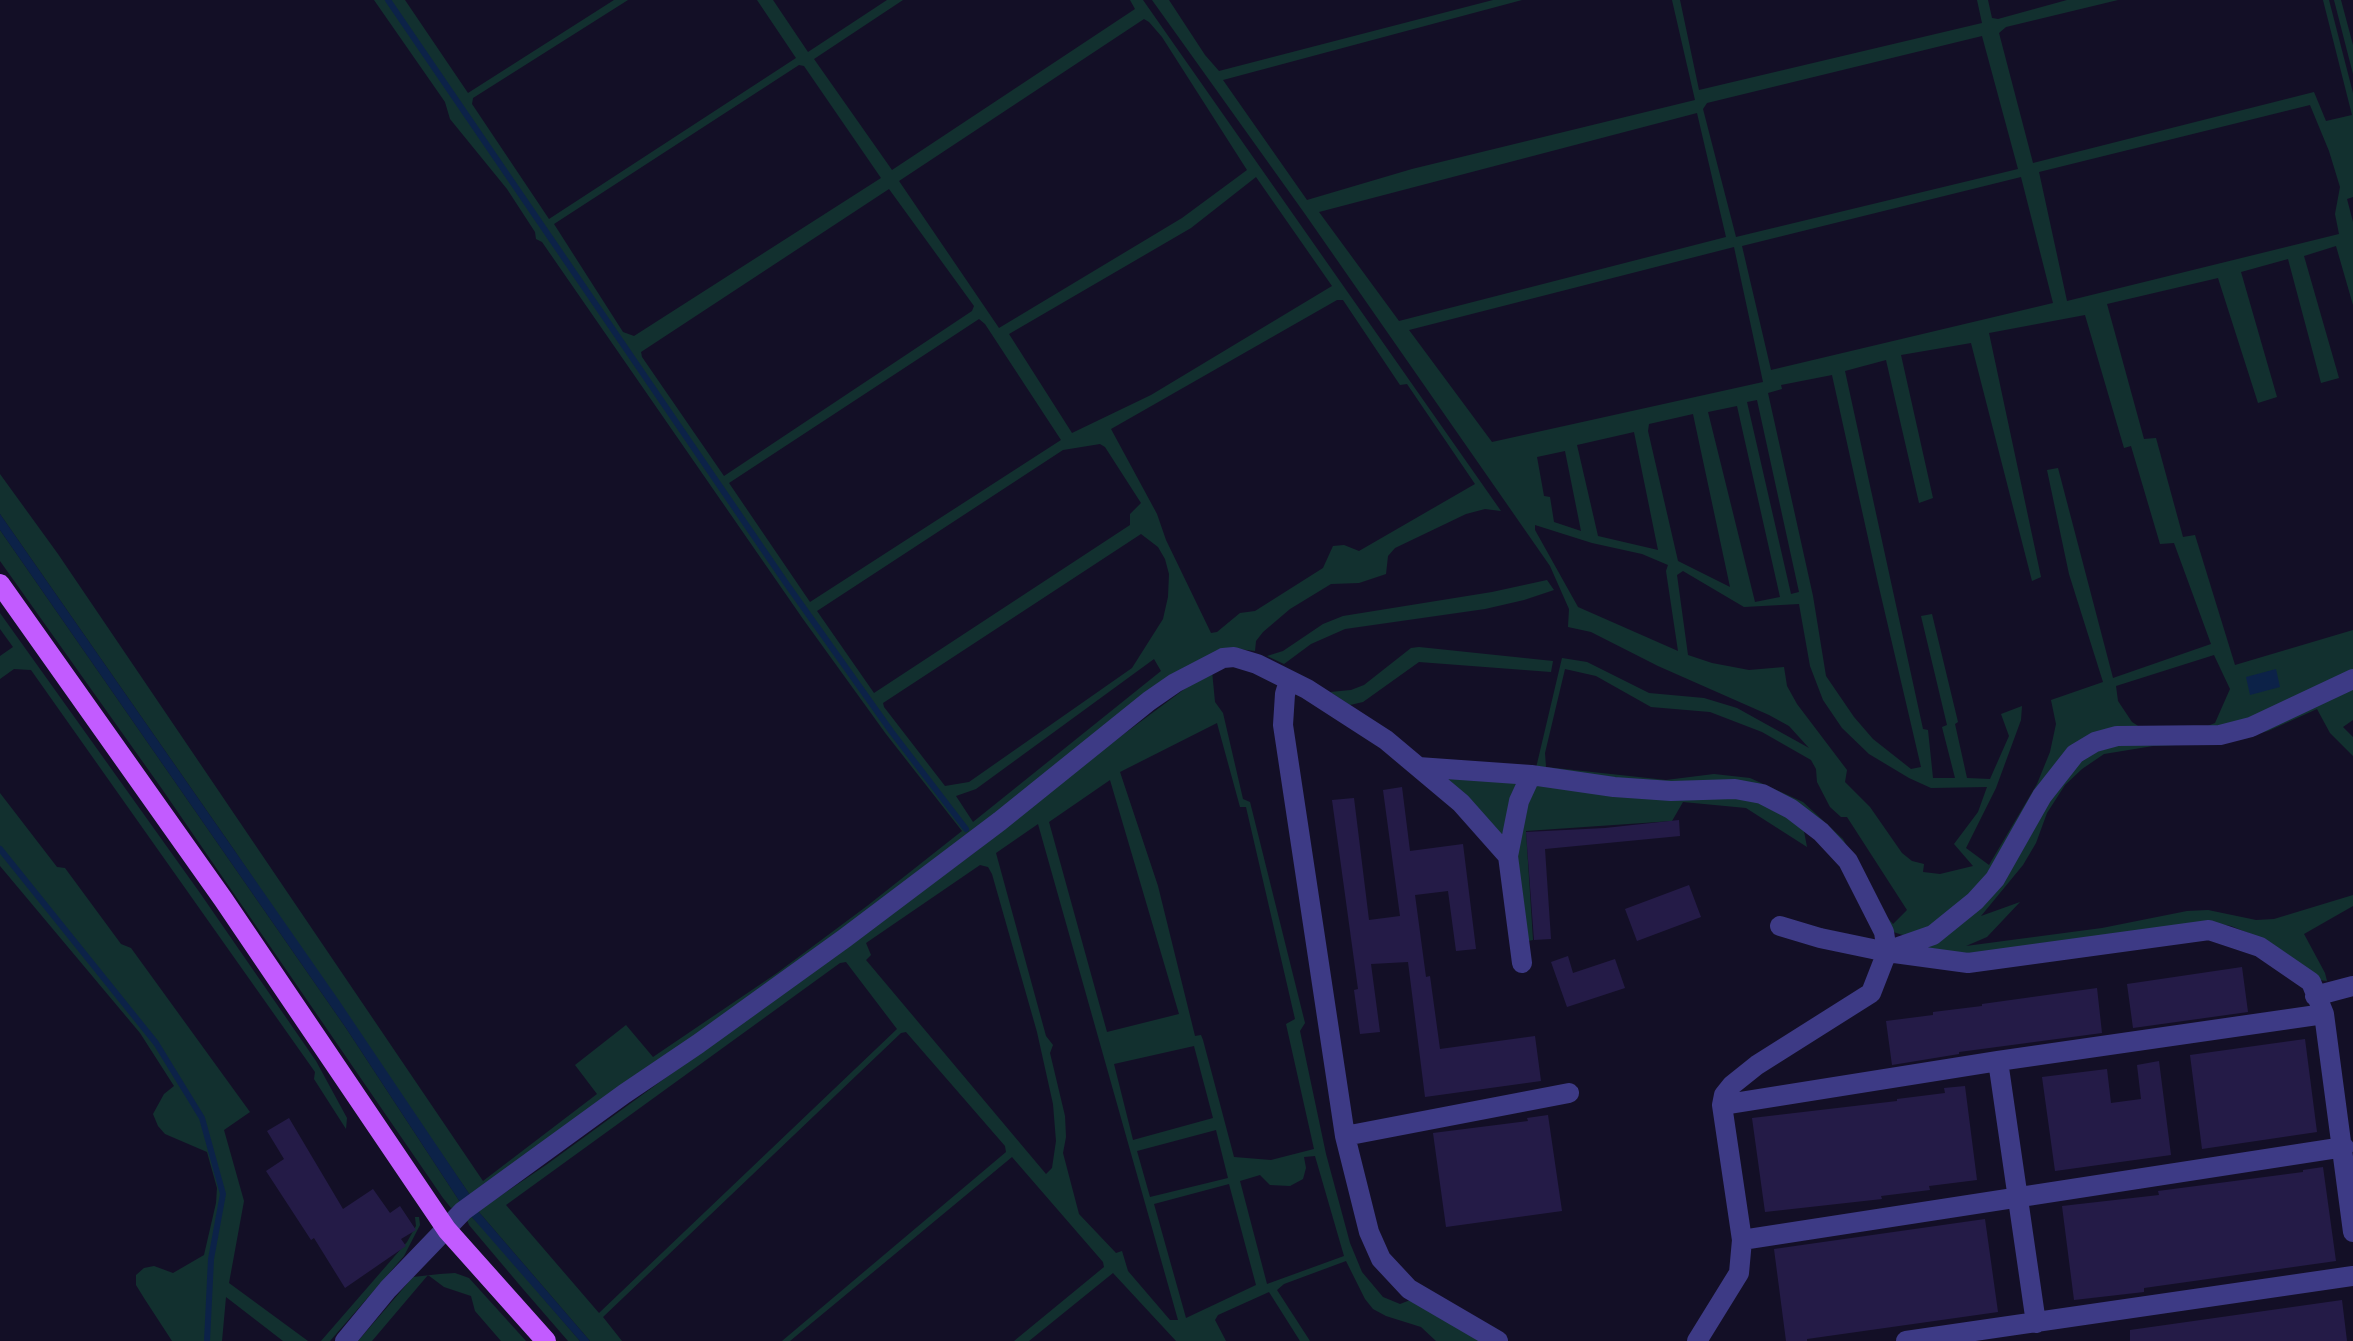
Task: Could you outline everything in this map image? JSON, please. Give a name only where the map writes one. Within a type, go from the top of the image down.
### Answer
[{"type":"main road","points":[[0,584],[223,899],[447,1230],[546,1341]]},
{"type":"street","points":[[345,1341],[388,1289],[463,1211],[934,872],[1149,701],[1175,683],[1223,658],[1234,657],[1257,664],[1307,689],[1386,740],[1461,803],[1508,856]]},
{"type":"street","points":[[1887,952],[1933,935],[1975,901],[1995,879],[2042,796],[2075,754],[2095,742],[2117,736],[2220,735],[2251,727],[2353,679]]},
{"type":"street","points":[[1289,681],[1283,725],[1345,1136],[1369,1232],[1381,1259],[1409,1289],[1498,1341]]},
{"type":"street","points":[[1418,767],[1531,775],[1614,787],[1671,791],[1735,789],[1762,794],[1821,832],[1848,861],[1884,932],[1887,952],[1871,993],[1757,1065],[1724,1095],[1722,1105],[1742,1240],[1739,1273],[1697,1341]]},
{"type":"street","points":[[1522,963],[1508,856],[1519,801],[1531,775]]},
{"type":"street","points":[[1780,926],[1887,952],[1968,963],[2209,930],[2260,947],[2311,982],[2320,1005],[2344,1147],[2353,1232]]},
{"type":"street","points":[[1722,1105],[2320,1005],[2353,986]]},
{"type":"street","points":[[1998,1061],[2036,1323]]},
{"type":"street","points":[[1345,1136],[1569,1093]]},
{"type":"street","points":[[1742,1240],[2344,1147]]},
{"type":"street","points":[[1906,1341],[2353,1276]]},
{"type":"green space","points":[[374,0],[386,0],[785,584],[890,732],[965,829],[787,582],[389,0],[405,0],[468,93],[614,0],[628,0],[473,98],[472,104],[549,219],[796,58],[757,0],[773,0],[808,52],[887,0],[903,0],[814,59],[892,170],[1135,9],[1130,0],[1143,0],[1501,511],[1485,509],[1466,514],[1395,548],[1388,556],[1386,574],[1359,583],[1331,584],[1290,609],[1263,632],[1256,641],[1255,651],[1231,648],[472,1198],[0,514],[0,474],[58,554],[483,1181],[597,1094],[575,1065],[626,1025],[653,1057],[777,973],[962,831],[886,734],[803,619],[542,242],[536,239],[535,232],[507,189],[450,119],[445,102]],"holes":[[[1144,19],[1162,37],[1247,170],[1182,218],[999,328],[899,181]],[[799,65],[804,66],[881,178],[634,336],[623,332],[554,224]],[[1256,177],[1332,286],[1151,395],[1072,433],[1009,334],[1191,228]],[[889,189],[974,306],[972,311],[724,476],[641,352]],[[1337,300],[1343,300],[1400,385],[1407,384],[1475,484],[1359,551],[1344,545],[1333,546],[1323,568],[1255,611],[1240,613],[1217,632],[1211,633],[1166,540],[1157,514],[1111,429]],[[979,319],[1061,440],[810,602],[729,483]],[[1100,444],[1105,447],[1141,503],[1130,514],[1130,525],[874,693],[817,611],[1063,450]],[[1141,534],[1158,547],[1169,574],[1168,597],[1163,619],[1132,668],[969,782],[945,786],[883,703]],[[1154,659],[1161,671],[973,822],[956,796],[976,789]]]},
{"type":"green space","points":[[1152,0],[1169,0],[1219,71],[1493,0],[1522,0],[1223,80],[1307,200],[1412,169],[1695,100],[1672,0],[1680,0],[1699,90],[1982,23],[1977,0],[1988,0],[1992,18],[1998,19],[2067,0],[2118,0],[2006,27],[1999,33],[2033,163],[2314,92],[2326,121],[2352,115],[2323,0],[2329,0],[2353,93],[2353,197],[2347,199],[2353,222],[2353,305],[2336,246],[2304,256],[2339,378],[2321,383],[2288,259],[2241,272],[2277,397],[2258,403],[2218,278],[2107,304],[2144,439],[2156,438],[2183,537],[2195,535],[2235,665],[2353,630],[2353,674],[2257,717],[2195,731],[2215,723],[2230,689],[2214,655],[2116,686],[2118,701],[2132,722],[2146,731],[2093,737],[1963,908],[1909,937],[1887,930],[1857,874],[1786,801],[1536,768],[1562,658],[1587,662],[1649,693],[1704,698],[1737,708],[1809,748],[1789,726],[1769,715],[1658,666],[1591,632],[1568,627],[1569,609],[1550,566]],"holes":[[[1982,36],[2018,169],[1736,237],[1703,109],[1707,103]],[[2310,105],[2340,187],[2335,214],[2339,234],[2067,301],[2039,172]],[[1697,113],[1726,237],[1399,321],[1319,212]],[[2021,177],[2053,303],[1771,370],[1742,246]],[[1734,247],[1763,382],[1492,442],[1409,330]],[[2085,315],[2124,448],[2131,446],[2160,544],[2174,543],[2211,644],[2113,678],[2058,468],[2047,470],[2069,574],[2103,682],[2051,700],[2056,724],[2050,752],[2037,784],[1989,865],[1966,848],[1996,788],[2021,720],[2022,706],[2001,714],[2009,736],[1990,779],[1967,778],[1955,724],[1958,722],[1932,614],[1921,616],[1947,725],[1942,727],[1955,778],[1933,778],[1928,730],[1923,729],[1845,371],[1886,360],[1919,503],[1933,498],[1901,355],[1971,343],[2032,581],[2041,577],[1989,333]],[[1832,375],[1921,767],[1911,769],[1873,739],[1826,676],[1813,596],[1768,393],[1782,389],[1781,385]],[[1757,400],[1799,592],[1791,594],[1747,402]],[[1737,406],[1780,597],[1755,602],[1708,412]],[[1693,414],[1730,587],[1678,561],[1648,431],[1649,424]],[[1634,432],[1658,550],[1598,536],[1577,445]],[[1565,451],[1581,531],[1554,522],[1550,497],[1544,496],[1537,457]],[[1535,525],[1592,543],[1642,554],[1668,565],[1666,571],[1678,651],[1578,607]],[[1683,571],[1744,607],[1799,604],[1810,666],[1823,700],[1842,728],[1869,754],[1931,788],[1987,787],[1978,812],[1954,844],[1973,866],[1940,874],[1923,872],[1924,864],[1912,861],[1902,853],[1870,807],[1845,782],[1847,770],[1797,704],[1787,686],[1784,667],[1749,670],[1688,655],[1677,575]],[[1565,669],[1596,676],[1651,707],[1710,712],[1762,732],[1811,760],[1816,769],[1817,782],[1830,807],[1841,817],[1847,817],[1907,910],[1893,924],[1884,914],[1843,839],[1803,802],[1750,778],[1714,774],[1666,780],[1546,767],[1545,753]]]},
{"type":"green space","points":[[2334,0],[2341,0],[2353,45],[2353,74]]},
{"type":"green space","points":[[0,530],[346,1028],[462,1205],[451,1208],[443,1198],[162,789],[0,561]]},
{"type":"green space","points":[[1547,580],[1554,590],[1524,600],[1485,609],[1345,629],[1311,644],[1284,664],[1267,656],[1283,651],[1323,624],[1343,616]]},
{"type":"green space","points":[[0,613],[316,1061],[347,1118],[346,1129],[314,1079],[315,1072],[31,670],[14,669],[0,679],[0,656],[13,647],[0,629]]},
{"type":"green space","points":[[1411,648],[1553,661],[1551,672],[1419,662],[1363,702],[1350,705],[1330,692],[1364,685]]},
{"type":"green space","points":[[1212,671],[1215,702],[1223,713],[1243,799],[1250,802],[1305,1023],[1300,1031],[1326,1154],[1350,1243],[1362,1272],[1383,1297],[1400,1304],[1413,1299],[1489,1341],[1436,1341],[1421,1327],[1373,1309],[1346,1261],[1284,1284],[1277,1290],[1310,1341],[1300,1341],[1269,1292],[1218,1315],[1215,1320],[1226,1341],[1176,1341],[1113,1273],[1029,1341],[1014,1341],[1104,1267],[1103,1262],[1012,1157],[790,1341],[782,1341],[1006,1152],[1005,1146],[906,1032],[901,1033],[603,1317],[622,1341],[590,1341],[478,1211],[546,1165],[974,853],[1097,754]],"holes":[[[1217,723],[1240,807],[1246,807],[1295,1019],[1286,1024],[1314,1149],[1271,1160],[1234,1157],[1203,1040],[1201,1035],[1195,1036],[1158,886],[1120,772]],[[1110,780],[1179,1014],[1107,1032],[1049,822]],[[1038,824],[1178,1320],[1170,1320],[1128,1271],[1122,1251],[1116,1253],[1079,1214],[1063,1153],[1065,1116],[1050,1053],[1053,1045],[1046,1036],[996,853]],[[980,865],[988,867],[1037,1032],[1053,1104],[1056,1141],[1052,1168],[1046,1174],[866,960],[871,955],[866,943]],[[846,962],[897,1029],[599,1313],[506,1205],[840,963]],[[1194,1046],[1213,1118],[1133,1140],[1114,1064]],[[1216,1130],[1228,1178],[1150,1197],[1137,1151]],[[1315,1156],[1344,1256],[1267,1284],[1240,1181],[1260,1175],[1270,1185],[1290,1186],[1303,1179],[1306,1168],[1304,1157]],[[1229,1184],[1256,1285],[1186,1318],[1154,1204]]]},
{"type":"green space","points":[[2353,686],[2353,720],[2343,727],[2353,737],[2353,756],[2330,733],[2317,709],[2268,731],[2225,743],[2153,746],[2104,754],[2065,785],[2047,813],[2036,843],[2023,865],[1981,916],[2020,902],[1987,937],[1966,946],[2102,928],[2187,911],[2208,910],[2256,920],[2274,919],[2353,895],[2353,906],[2304,934],[2327,981],[2319,980],[2251,934],[2231,926],[2206,922],[1965,959],[1920,946],[1949,931],[2071,765],[2112,743],[2220,740]]},
{"type":"green space","points":[[1434,771],[1508,778],[1517,785],[1506,845]]},
{"type":"green space","points":[[1534,784],[1756,800],[1803,826],[1807,847],[1746,808],[1683,802],[1672,821],[1526,831],[1533,940],[1528,941],[1516,855],[1519,824]]},
{"type":"green space","points":[[0,793],[57,867],[65,868],[121,944],[131,948],[250,1112],[224,1130],[244,1201],[229,1283],[308,1341],[283,1341],[226,1297],[222,1341],[208,1341],[212,1259],[225,1194],[204,1118],[157,1042],[0,846]]},
{"type":"green space","points":[[0,851],[155,1043],[201,1119],[222,1195],[209,1258],[205,1341],[172,1341],[136,1285],[136,1275],[144,1268],[154,1266],[173,1273],[204,1255],[217,1188],[207,1152],[165,1134],[158,1126],[153,1114],[164,1094],[174,1086],[140,1033],[0,866]]},
{"type":"green space","points":[[471,1216],[580,1341],[568,1341],[469,1225],[467,1220]]},
{"type":"green space","points":[[415,1217],[419,1217],[420,1225],[404,1256],[330,1341],[321,1341],[407,1242],[416,1226]]},
{"type":"green space","points":[[455,1273],[469,1278],[526,1341],[501,1341],[475,1311],[471,1296],[444,1287],[428,1275]]},
{"type":"green space","points":[[428,1275],[372,1341],[358,1341],[413,1277]]},
{"type":"water","points":[[0,514],[338,999],[472,1198],[462,1205],[346,1028],[0,530]]},
{"type":"water","points":[[2276,669],[2280,687],[2250,695],[2246,677]]},
{"type":"water","points":[[478,1211],[590,1341],[580,1341],[471,1216]]},
{"type":"building","points":[[1402,787],[1410,851],[1463,844],[1476,949],[1456,951],[1448,891],[1415,895],[1440,1049],[1535,1036],[1541,1081],[1425,1097],[1408,962],[1371,964],[1380,1032],[1360,1034],[1354,990],[1358,989],[1332,800],[1354,798],[1369,920],[1400,916],[1383,790]]},
{"type":"building","points":[[1679,820],[1680,836],[1545,849],[1551,939],[1534,940],[1526,832]]},
{"type":"building","points":[[1689,885],[1701,917],[1637,941],[1625,909]]},
{"type":"building","points":[[1568,956],[1573,973],[1615,959],[1625,988],[1567,1007],[1551,962]]},
{"type":"building","points":[[2242,967],[2248,1012],[2133,1028],[2127,984]]},
{"type":"building","points":[[2097,988],[2102,1033],[1959,1052],[1892,1065],[1886,1021]]},
{"type":"building","points":[[2305,1039],[2317,1132],[2202,1149],[2190,1055]]},
{"type":"building","points":[[2159,1061],[2171,1155],[2055,1171],[2042,1077],[2107,1069],[2111,1103],[2141,1099],[2137,1065]]},
{"type":"building","points":[[1965,1086],[1977,1180],[1929,1186],[1930,1190],[1881,1196],[1882,1199],[1765,1212],[1752,1118],[1897,1101],[1945,1093],[1944,1088]]},
{"type":"building","points":[[1548,1115],[1562,1211],[1446,1227],[1433,1133],[1528,1121],[1527,1118]]},
{"type":"building","points":[[289,1118],[343,1209],[373,1189],[390,1213],[400,1206],[416,1230],[401,1239],[406,1246],[345,1288],[266,1171],[284,1159],[267,1131]]},
{"type":"building","points":[[2323,1167],[2336,1261],[2074,1300],[2062,1206],[2159,1195],[2158,1191]]},
{"type":"building","points":[[1985,1219],[1998,1312],[1807,1341],[1786,1341],[1774,1249]]},
{"type":"building","points":[[2342,1300],[2347,1341],[2130,1341],[2130,1330]]},
{"type":"waterway","points":[[388,0],[786,583],[891,731],[966,829]]},
{"type":"waterway","points":[[0,849],[156,1043],[202,1118],[223,1194],[211,1259],[207,1341]]}]
